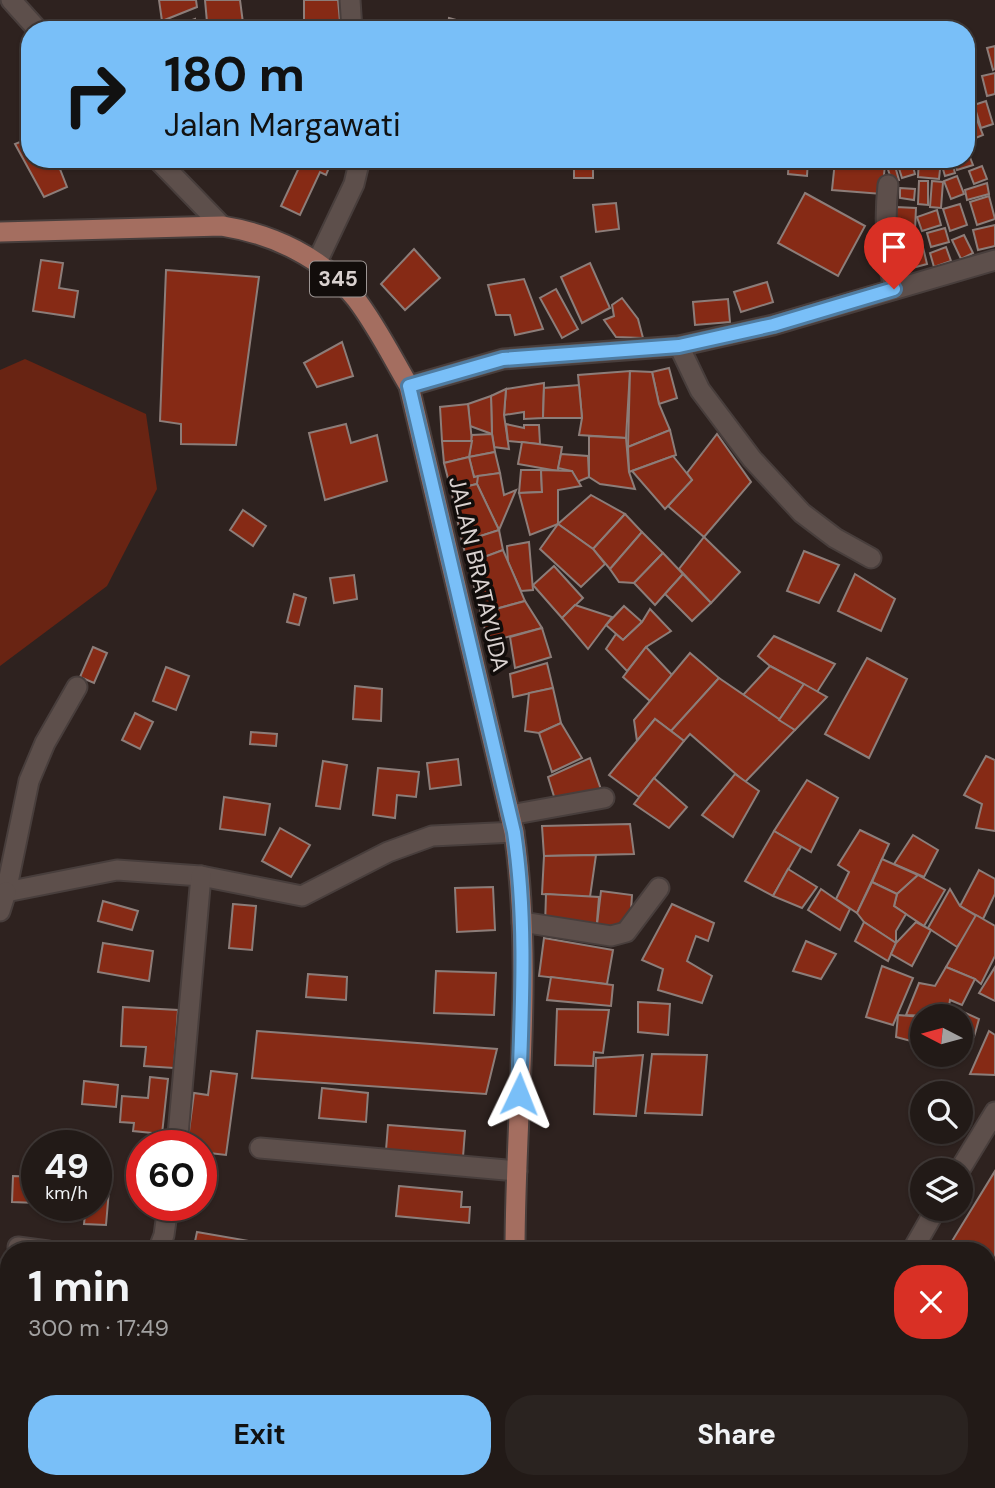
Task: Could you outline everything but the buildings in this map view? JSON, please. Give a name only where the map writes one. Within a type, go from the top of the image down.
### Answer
[{"type":"main road","name":"JALAN BRATAYUDA","points":[[0,232],[222,226],[248,230],[274,239],[317,262],[340,281],[356,299],[409,386],[512,823],[518,859],[522,922],[515,1242]]},
{"type":"street","points":[[11,0],[30,21]]},
{"type":"street","points":[[350,0],[351,21]]},
{"type":"street","points":[[166,168],[222,226]]},
{"type":"street","points":[[317,262],[354,184],[358,168]]},
{"type":"street","points":[[888,185],[884,215],[885,235],[894,289]]},
{"type":"street","points":[[409,386],[503,359],[679,346],[773,325],[995,260]]},
{"type":"street","points":[[679,346],[700,390],[752,459],[802,513],[835,538],[872,558]]},
{"type":"street","points":[[77,687],[45,743],[29,781],[3,902],[117,870],[201,876],[302,896],[388,852],[421,839],[512,823],[604,798]]},
{"type":"street","points":[[178,1130],[201,876]]},
{"type":"street","points":[[522,922],[611,936],[620,935],[659,888]]},
{"type":"street","points":[[966,1158],[995,1112]]},
{"type":"street","points":[[260,1148],[517,1171]]},
{"type":"street","points":[[161,1242],[165,1221]]},
{"type":"street","points":[[917,1242],[929,1221]]},
{"type":"shaded area","points":[[25,359],[146,414],[157,489],[107,586],[0,666],[0,370]]},
{"type":"route","points":[[519,1094],[522,932],[514,832],[409,386],[503,359],[679,346],[773,325],[894,289]]}]
